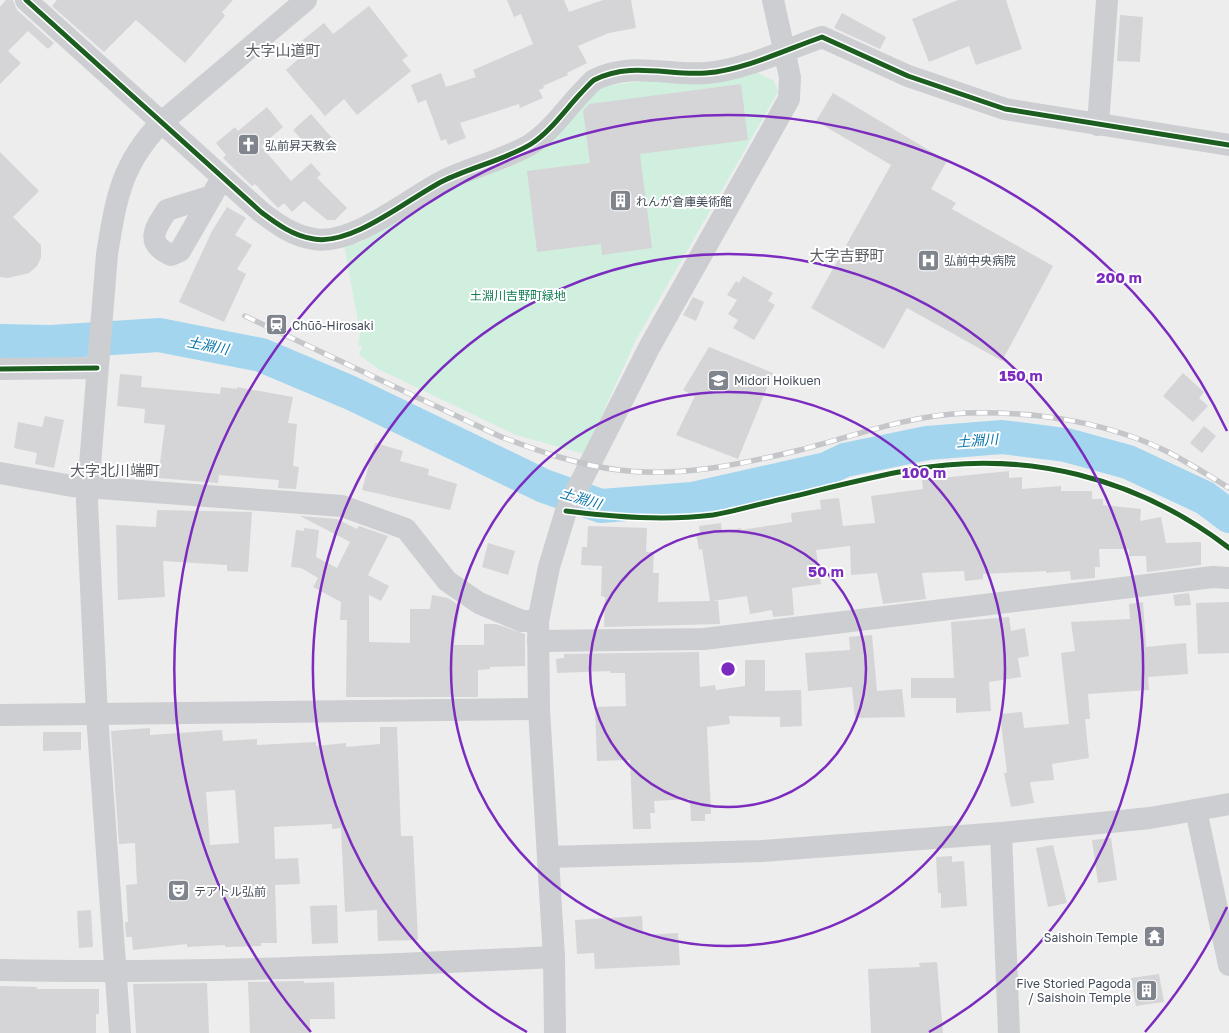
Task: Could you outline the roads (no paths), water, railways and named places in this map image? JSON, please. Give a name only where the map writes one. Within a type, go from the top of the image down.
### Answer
[{"type":"street","points":[[26,0],[161,123],[217,187],[298,235],[328,240],[344,236],[392,213],[443,181],[530,145],[551,126],[594,80],[633,69],[706,73],[757,62],[784,50],[822,38],[908,76],[1005,108],[1098,125],[1229,145]]},
{"type":"street","points":[[555,1033],[554,956],[539,709],[538,631],[550,567],[570,505],[650,346],[789,99],[790,76],[773,0]]},
{"type":"street","points":[[1098,125],[1108,0]]},
{"type":"street","points":[[120,1033],[96,715],[86,487],[107,254],[119,192],[130,163],[138,149],[161,123],[301,2]]},
{"type":"street","points":[[217,187],[180,251],[171,255],[160,250],[155,243],[154,234],[167,210],[217,187]]},
{"type":"street","points":[[0,369],[98,364]]},
{"type":"street","points":[[0,473],[86,487],[342,506],[406,529],[447,581],[479,603],[522,621],[538,631],[704,639],[1074,592],[1213,577],[1229,578]]},
{"type":"street","points":[[0,715],[539,709]]},
{"type":"street","points":[[548,858],[762,851],[1001,833],[1150,818],[1229,804]]},
{"type":"street","points":[[1196,810],[1229,965]]},
{"type":"street","points":[[1001,833],[1009,1033]]},
{"type":"street","points":[[0,970],[116,971],[260,968],[554,956]]},
{"type":"waterway","name":"土淵川","points":[[0,341],[51,342],[159,335],[261,355],[351,393],[544,486],[601,506],[692,499],[826,469],[845,460],[927,443],[1002,437],[1066,445],[1128,462],[1205,498],[1229,516]]},
{"type":"railway","points":[[245,316],[499,436],[558,457],[604,468],[664,472],[733,465],[800,450],[903,422],[946,415],[993,413],[1019,414],[1071,421],[1122,433],[1170,453],[1229,488]]},
{"type":"place","name":"弘前昇天教会","points":[[249,145]]},
{"type":"place","name":"れんが倉庫美術館","points":[[620,201]]},
{"type":"place","name":"弘前中央病院","points":[[928,260]]},
{"type":"place","name":"Chūō-Hirosaki","points":[[276,325]]},
{"type":"place","name":"Midori Hoikuen","points":[[718,380]]},
{"type":"place","name":"テアトル弘前","points":[[178,891]]},
{"type":"place","name":"Saishoin Temple","points":[[1154,937]]},
{"type":"place","name":"Five Storied Pagoda / Saishoin Temple","points":[[1147,990]]},
{"type":"district","name":"大字山道町","points":[[283,50]]},
{"type":"district","name":"大字吉野町","points":[[847,255]]},
{"type":"district","name":"大字北川端町","points":[[115,470]]},
{"type":"park label","name":"土淵川吉野町緑地","points":[[518,295]]}]
